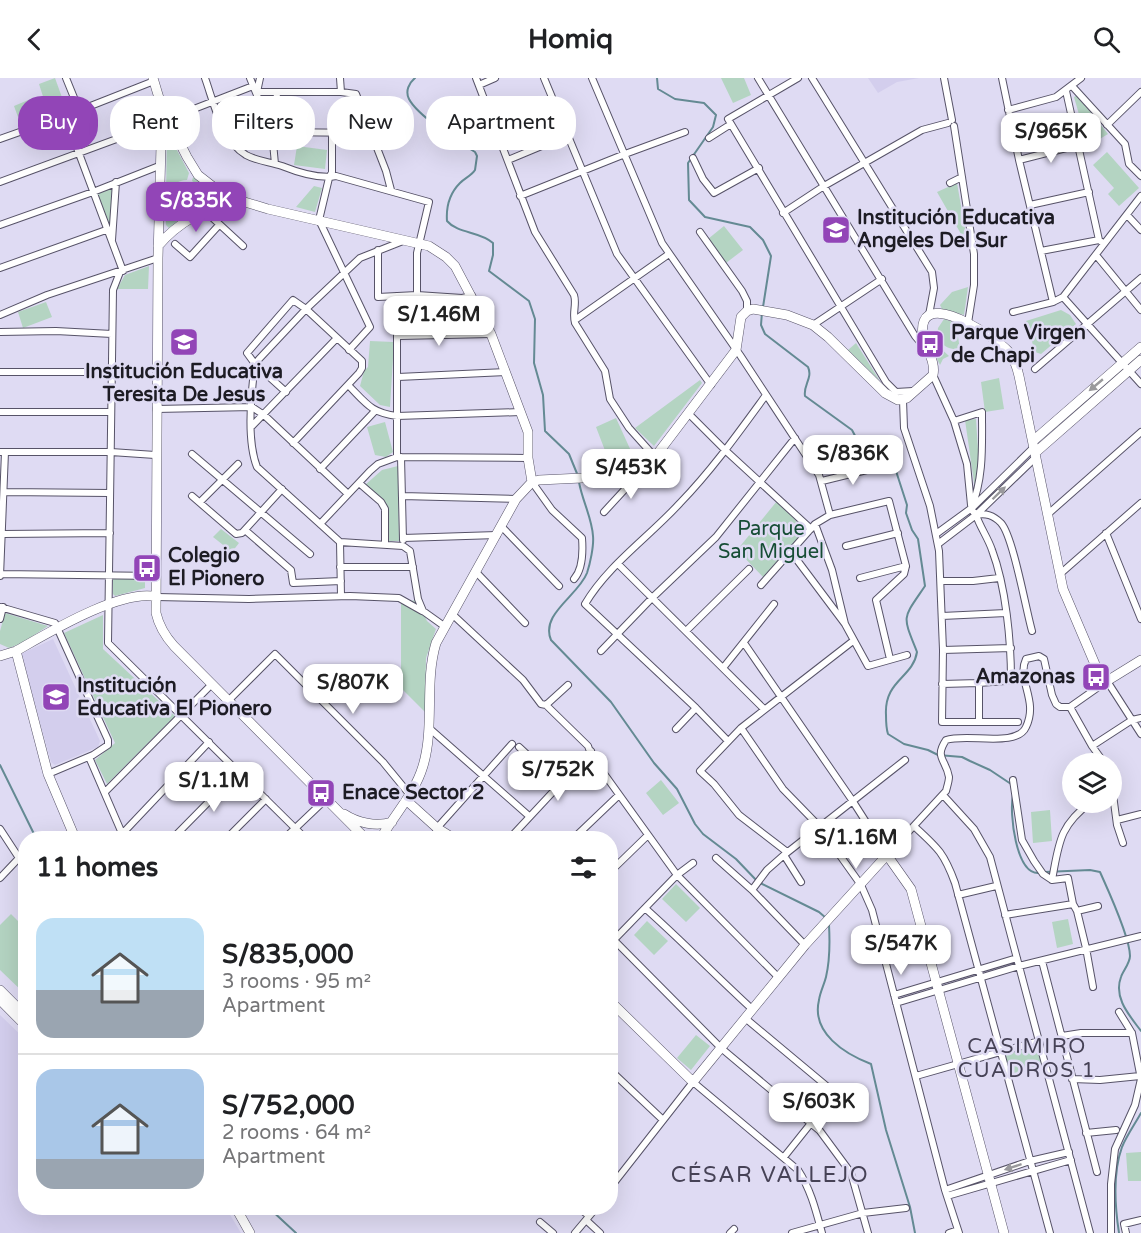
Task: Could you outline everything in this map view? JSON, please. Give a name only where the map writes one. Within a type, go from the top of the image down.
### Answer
[{"type":"street","points":[[66,78],[73,96]]},
{"type":"street","points":[[205,78],[212,98]]},
{"type":"street","points":[[250,78],[258,96]]},
{"type":"street","points":[[255,89],[260,78]]},
{"type":"street","points":[[340,78],[341,92]]},
{"type":"street","points":[[476,78],[483,96]]},
{"type":"street","points":[[479,85],[495,78]]},
{"type":"street","points":[[544,78],[551,96]]},
{"type":"street","points":[[592,78],[669,254],[736,350],[822,481],[830,515]]},
{"type":"street","points":[[758,78],[915,336],[927,350]]},
{"type":"street","points":[[798,78],[728,119],[890,387],[900,393],[917,390]]},
{"type":"street","points":[[812,78],[932,272],[934,288],[929,315],[923,326],[927,350],[933,365],[933,375],[954,421],[967,464],[971,509],[992,549],[999,578],[1015,680],[942,684]]},
{"type":"street","points":[[944,78],[974,254],[974,285],[968,322]]},
{"type":"street","points":[[1002,78],[1053,302]]},
{"type":"street","points":[[1008,110],[1047,100],[1066,91],[1081,78]]},
{"type":"street","points":[[98,102],[153,79],[158,96]]},
{"type":"street","points":[[1072,86],[1125,144],[1130,164],[1141,176]]},
{"type":"street","points":[[230,96],[255,89],[277,92],[353,92],[357,96]]},
{"type":"street","points":[[1066,91],[1101,242]]},
{"type":"street","points":[[277,92],[277,96]]},
{"type":"street","points":[[1107,125],[1141,92]]},
{"type":"street","points":[[783,213],[824,186],[922,130],[951,123]]},
{"type":"street","points":[[709,138],[731,124]]},
{"type":"street","points":[[520,196],[685,132]]},
{"type":"street","points":[[0,139],[18,133]]},
{"type":"street","points":[[0,182],[110,142]]},
{"type":"street","points":[[1019,160],[1078,146]]},
{"type":"street","points":[[77,150],[122,272],[113,290],[110,412],[110,646],[182,714],[295,829],[326,799]]},
{"type":"street","points":[[161,150],[155,455],[156,613],[162,631],[174,646],[357,831]]},
{"type":"street","points":[[183,150],[198,175],[218,192],[234,200],[419,244],[435,250],[451,262],[472,296],[491,334],[506,372],[528,432],[528,458],[532,482],[552,510],[582,538],[583,549],[578,574],[574,579]]},
{"type":"street","points":[[241,150],[252,157],[290,170],[328,178],[336,176],[429,201],[417,253],[417,295]]},
{"type":"street","points":[[274,150],[275,164]]},
{"type":"street","points":[[332,150],[332,172],[328,178],[318,220],[370,327],[349,350]]},
{"type":"street","points":[[377,150],[386,171],[390,190]]},
{"type":"street","points":[[504,150],[535,232],[574,295],[575,320],[605,371],[610,399],[629,428],[655,457]]},
{"type":"street","points":[[508,160],[532,150]]},
{"type":"street","points":[[574,150],[612,244],[711,385]]},
{"type":"street","points":[[693,158],[703,179],[714,192],[759,168]]},
{"type":"street","points":[[0,225],[159,166]]},
{"type":"street","points":[[950,183],[962,177]]},
{"type":"street","points":[[112,243],[116,182]]},
{"type":"street","points":[[1030,205],[1089,192]]},
{"type":"street","points":[[1013,312],[1053,302],[1063,297],[1096,255],[1101,242],[1141,196]]},
{"type":"street","points":[[158,246],[178,227],[204,210],[234,200]]},
{"type":"street","points":[[204,210],[243,246]]},
{"type":"street","points":[[1127,214],[1141,230]]},
{"type":"street","points":[[175,244],[190,257],[219,225]]},
{"type":"street","points":[[0,268],[106,230]]},
{"type":"street","points":[[700,232],[742,291],[750,310]]},
{"type":"street","points":[[403,240],[360,258],[306,309],[255,364],[251,427],[257,467],[340,542],[403,546],[410,551],[417,592],[423,611]]},
{"type":"street","points":[[1041,251],[1101,242]]},
{"type":"street","points":[[378,250],[378,297],[417,295],[462,298],[472,296]]},
{"type":"street","points":[[575,320],[669,254]]},
{"type":"street","points":[[1096,255],[1141,310]]},
{"type":"street","points":[[0,315],[47,295],[122,272],[158,258]]},
{"type":"street","points":[[1035,369],[1141,278]]},
{"type":"street","points":[[813,326],[882,279]]},
{"type":"street","points":[[397,296],[397,416],[403,546]]},
{"type":"street","points":[[1063,297],[1141,384]]},
{"type":"street","points":[[286,392],[255,364],[247,353],[293,300],[306,309],[362,361],[363,365],[362,371],[292,443]]},
{"type":"street","points":[[750,310],[787,315],[813,326],[828,337],[893,399],[903,400],[933,375]]},
{"type":"street","points":[[386,831],[408,798],[423,766],[429,728],[431,662],[436,643],[516,499],[532,482],[545,478],[607,478],[631,474],[642,468],[655,457],[736,350],[740,322],[750,310]]},
{"type":"street","points":[[929,315],[941,313],[968,322],[999,343],[1012,357],[1019,376],[1063,589],[1100,676],[1107,681],[1141,734]]},
{"type":"street","points":[[0,332],[56,331],[112,334]]},
{"type":"street","points":[[398,336],[491,334]]},
{"type":"street","points":[[251,427],[337,338]]},
{"type":"street","points":[[936,534],[971,509],[1126,366],[1141,347]]},
{"type":"street","points":[[1126,366],[1141,360]]},
{"type":"street","points":[[0,372],[112,372]]},
{"type":"street","points":[[398,377],[506,372]]},
{"type":"street","points":[[348,385],[375,411],[385,415],[520,412]]},
{"type":"street","points":[[727,740],[585,604],[618,564],[679,505],[725,450],[766,395]]},
{"type":"street","points":[[903,400],[903,428],[930,506],[938,544],[943,650],[942,722],[1018,722]]},
{"type":"street","points":[[156,409],[252,407],[264,415],[348,495]]},
{"type":"street","points":[[320,469],[375,411]]},
{"type":"street","points":[[0,412],[110,412]]},
{"type":"street","points":[[954,421],[982,412],[982,468],[979,490],[971,509]]},
{"type":"street","points":[[689,414],[725,450],[813,526],[832,570],[845,624],[868,666],[907,655]]},
{"type":"street","points":[[1048,514],[1141,432]]},
{"type":"street","points":[[600,651],[716,537],[795,438]]},
{"type":"street","points":[[938,544],[976,516],[1035,449]]},
{"type":"street","points":[[155,455],[111,452],[3,452],[3,534],[0,575],[157,576]]},
{"type":"street","points":[[192,454],[310,554]]},
{"type":"street","points":[[320,524],[378,464],[399,457],[528,458]]},
{"type":"street","points":[[200,502],[238,464]]},
{"type":"street","points":[[822,481],[879,467]]},
{"type":"street","points":[[604,512],[627,487],[631,474]]},
{"type":"street","points":[[358,483],[383,506],[385,545]]},
{"type":"street","points":[[192,495],[236,534],[242,533],[282,489]]},
{"type":"street","points":[[4,492],[110,493]]},
{"type":"street","points":[[402,496],[516,499]]},
{"type":"street","points":[[761,585],[813,526],[830,515],[889,501],[906,566],[903,574],[876,600],[890,659]]},
{"type":"street","points":[[1060,574],[1138,505],[1141,513]]},
{"type":"street","points":[[976,516],[984,514],[994,517],[1003,525],[1010,542],[1032,631]]},
{"type":"street","points":[[245,530],[291,570],[293,583],[341,581]]},
{"type":"street","points":[[403,538],[500,531],[559,586]]},
{"type":"street","points":[[3,534],[110,533]]},
{"type":"street","points":[[846,546],[898,533]]},
{"type":"street","points":[[1106,533],[1141,619]]},
{"type":"street","points":[[340,542],[341,596]]},
{"type":"street","points":[[791,552],[845,624]]},
{"type":"street","points":[[618,564],[764,710]]},
{"type":"street","points":[[860,578],[906,566]]},
{"type":"street","points":[[340,567],[413,567]]},
{"type":"street","points":[[686,631],[749,569]]},
{"type":"street","points":[[476,572],[525,623]]},
{"type":"street","points":[[941,581],[999,578]]},
{"type":"street","points":[[0,656],[109,604],[146,594],[157,597],[249,599],[341,596],[399,598],[444,626]]},
{"type":"street","points":[[723,668],[774,604]]},
{"type":"street","points":[[0,619],[2,607],[55,623],[108,740],[105,748],[90,757],[48,774]]},
{"type":"street","points":[[942,616],[1005,613]]},
{"type":"street","points":[[452,614],[523,680],[541,704],[546,705],[591,751],[592,757],[677,875],[778,977]]},
{"type":"street","points":[[801,882],[785,854],[739,816],[714,784],[700,771],[727,740],[741,728],[853,641]]},
{"type":"street","points":[[744,643],[911,889],[1004,1233]]},
{"type":"street","points":[[0,648],[14,651]]},
{"type":"street","points":[[943,650],[1011,648]]},
{"type":"street","points":[[14,651],[48,774],[72,831]]},
{"type":"street","points":[[229,700],[275,654],[383,762],[408,798],[442,831]]},
{"type":"street","points":[[618,1178],[778,977],[944,793],[949,778],[941,759],[940,749],[946,740],[957,736],[1014,738],[1023,733],[1028,723],[1031,703],[1022,671],[1026,659],[1039,656],[1044,659],[1056,704],[1068,707],[1097,753]]},
{"type":"street","points":[[1068,707],[1141,660]]},
{"type":"street","points":[[979,683],[979,721]]},
{"type":"street","points":[[105,792],[212,684]]},
{"type":"street","points":[[546,705],[568,685]]},
{"type":"street","points":[[676,729],[696,708]]},
{"type":"street","points":[[1092,746],[1132,720],[1141,718]]},
{"type":"street","points":[[429,728],[529,816]]},
{"type":"street","points":[[741,728],[783,789],[819,826],[861,885],[872,910],[958,1231],[949,1233]]},
{"type":"street","points":[[128,831],[209,742]]},
{"type":"street","points":[[436,831],[484,776],[515,746],[559,784]]},
{"type":"street","points":[[516,831],[591,751]]},
{"type":"street","points":[[90,757],[121,831]]},
{"type":"street","points":[[752,890],[767,870],[785,854],[905,760]]},
{"type":"street","points":[[180,831],[238,772]]},
{"type":"street","points":[[1013,780],[1022,840],[1043,874],[1068,878],[1086,948],[1093,987]]},
{"type":"street","points":[[944,793],[978,836],[990,857],[1090,1233]]},
{"type":"street","points":[[581,831],[619,795]]},
{"type":"street","points":[[234,831],[266,799]]},
{"type":"street","points":[[340,812],[363,822],[381,824],[392,822]]},
{"type":"street","points":[[1053,876],[1055,858],[1066,827],[1077,813]]},
{"type":"street","points":[[1116,813],[1123,843]]},
{"type":"street","points":[[1117,820],[1141,814]]},
{"type":"street","points":[[915,826],[946,859],[958,895],[1050,1233]]},
{"type":"street","points":[[0,829],[18,856]]},
{"type":"street","points":[[618,864],[647,836]]},
{"type":"street","points":[[716,858],[808,942]]},
{"type":"street","points":[[0,878],[18,859]]},
{"type":"street","points":[[618,935],[646,909],[677,875],[693,863]]},
{"type":"street","points":[[958,895],[996,886]]},
{"type":"street","points":[[1005,915],[1073,904]]},
{"type":"street","points":[[1077,911],[1098,906]]},
{"type":"street","points":[[646,909],[752,1009]]},
{"type":"street","points":[[894,995],[981,977],[1086,948],[1141,936]]},
{"type":"street","points":[[618,946],[721,1048],[812,1123],[830,1143],[851,1173],[868,1233]]},
{"type":"street","points":[[896,1003],[978,969],[1017,958]]},
{"type":"street","points":[[1042,961],[1097,1172]]},
{"type":"street","points":[[0,990],[18,1008]]},
{"type":"street","points":[[0,1000],[18,1018]]},
{"type":"street","points":[[618,1009],[693,1082],[798,1170],[816,1206],[822,1233]]},
{"type":"street","points":[[1110,1233],[1111,1184],[1115,1149],[1135,1105],[1140,1076],[1132,1034],[1119,1012]]},
{"type":"street","points":[[745,1018],[834,1091],[835,1095],[784,1157]]},
{"type":"street","points":[[1062,1036],[1081,1033],[1132,1034]]},
{"type":"street","points":[[916,1076],[1039,1041]]},
{"type":"street","points":[[1072,1079],[1100,1080],[1140,1076]]},
{"type":"street","points":[[618,1078],[663,1120]]},
{"type":"street","points":[[1086,1133],[1116,1130]]},
{"type":"street","points":[[946,1193],[988,1179],[1030,1161],[1069,1152]]},
{"type":"street","points":[[988,1179],[1071,1160]]},
{"type":"street","points":[[792,1233],[862,1213],[906,1208]]},
{"type":"street","points":[[241,1215],[250,1233]]},
{"type":"street","points":[[585,1215],[600,1233]]},
{"type":"street","points":[[574,1233],[590,1215]]},
{"type":"street","points":[[1126,1233],[1124,1224],[1141,1220]]},
{"type":"street","points":[[540,1222],[553,1233]]},
{"type":"shaded area","points":[[868,78],[919,78],[897,82],[878,93]]},
{"type":"shaded area","name":"Institución Educativa El Pionero","points":[[53,639],[100,741],[98,747],[55,765],[51,762],[21,654]]},
{"type":"shaded area","points":[[0,1015],[18,1032],[18,1215],[230,1215],[241,1233],[0,1233]]},
{"type":"green space","points":[[55,78],[61,96],[43,96],[39,84]]},
{"type":"green space","points":[[721,78],[744,78],[751,95],[733,103]]},
{"type":"green space","points":[[1077,95],[1108,134],[1088,146],[1074,97]]},
{"type":"green space","points":[[18,104],[18,117],[14,106]]},
{"type":"green space","points":[[167,150],[177,150],[189,173],[187,180],[176,184],[170,193],[166,194]]},
{"type":"green space","points":[[296,150],[327,150],[325,169],[294,165]]},
{"type":"green space","points":[[1107,152],[1139,188],[1119,206],[1108,194],[1114,188],[1093,165]]},
{"type":"green space","points":[[193,177],[215,196],[213,201],[197,208],[195,205],[200,192],[192,181]]},
{"type":"green space","points":[[957,183],[967,240],[965,241],[937,192]]},
{"type":"green space","points":[[181,185],[189,185],[195,191],[195,199],[189,205],[181,205],[175,199],[175,191]]},
{"type":"green space","points":[[314,186],[322,188],[315,212],[296,207]]},
{"type":"green space","points":[[112,188],[111,225],[109,225],[98,194]]},
{"type":"green space","points":[[170,196],[177,207],[194,210],[169,228],[166,225],[166,197]]},
{"type":"green space","points":[[724,226],[743,250],[726,263],[708,239]]},
{"type":"green space","points":[[149,266],[148,289],[117,289],[125,275]]},
{"type":"green space","points":[[968,287],[964,315],[942,309],[940,305],[952,292]]},
{"type":"green space","points":[[46,302],[52,317],[23,328],[18,312]]},
{"type":"green space","points":[[1061,310],[1070,315],[1076,324],[1041,354],[1035,352],[1026,321]]},
{"type":"green space","points":[[944,319],[956,323],[960,350],[946,347],[940,341],[938,328]]},
{"type":"green space","points":[[933,333],[938,346],[949,356],[943,359],[940,365],[932,349],[930,334]]},
{"type":"green space","points":[[370,341],[394,342],[390,407],[380,405],[360,386],[364,371],[368,367]]},
{"type":"green space","points":[[856,343],[880,381],[848,350]]},
{"type":"green space","points":[[999,378],[1004,409],[985,412],[981,382]]},
{"type":"green space","points":[[700,380],[702,383],[654,446],[635,428]]},
{"type":"green space","points":[[616,418],[631,451],[609,461],[596,427]]},
{"type":"green space","points":[[976,419],[979,465],[975,489],[965,420]]},
{"type":"green space","points":[[385,422],[393,452],[386,457],[375,455],[367,427]]},
{"type":"green space","points":[[398,466],[399,541],[388,541],[388,508],[381,498],[365,485],[382,470]]},
{"type":"green space","name":"Parque San Miguel","points":[[777,501],[805,530],[765,579],[737,550]]},
{"type":"green space","points":[[221,529],[239,543],[232,552],[213,537]]},
{"type":"green space","points":[[113,579],[145,579],[145,588],[115,596]]},
{"type":"green space","points":[[417,600],[427,621],[436,629],[426,658],[425,712],[401,688],[401,602]]},
{"type":"green space","points":[[5,613],[48,626],[22,643],[9,648],[0,644],[0,631]]},
{"type":"green space","points":[[103,615],[103,649],[175,716],[107,784],[95,760],[115,743],[64,633]]},
{"type":"green space","points":[[661,780],[679,803],[663,815],[646,793]]},
{"type":"green space","points":[[1050,810],[1052,841],[1033,843],[1031,812]]},
{"type":"green space","points":[[676,884],[700,908],[686,922],[662,899]]},
{"type":"green space","points":[[11,914],[18,921],[18,987],[0,970],[0,925]]},
{"type":"green space","points":[[1068,919],[1073,944],[1057,948],[1052,922]]},
{"type":"green space","points":[[647,921],[668,941],[654,955],[634,935]]},
{"type":"green space","points":[[696,1035],[710,1046],[691,1070],[677,1058]]},
{"type":"green space","points":[[1037,1044],[1043,1067],[1010,1076],[1004,1053]]},
{"type":"green space","points":[[1141,1152],[1141,1181],[1128,1181],[1126,1153]]},
{"type":"waterway","points":[[415,78],[408,90],[408,96],[413,105],[420,113],[475,152],[477,156],[475,170],[460,183],[451,196],[447,221],[457,228],[482,236],[493,243],[489,271],[529,301],[535,319],[534,363],[543,395],[545,431],[569,454],[578,476]]},
{"type":"waterway","points":[[657,78],[658,89],[675,99],[704,103],[716,115],[713,127],[688,163],[689,200],[705,217],[750,227],[763,240],[771,256],[763,307]]},
{"type":"waterway","points":[[762,312],[761,325],[765,334],[808,367],[809,375],[805,396],[852,430],[861,447],[871,457],[887,463],[896,471],[907,505],[906,513],[918,539],[925,586],[908,612],[907,618],[917,652],[910,668],[889,694],[886,715],[888,734],[904,744],[938,755],[962,757],[990,770],[1011,784]]},
{"type":"waterway","points":[[579,482],[591,522],[592,555],[582,581],[555,613],[549,631],[551,640],[611,702],[654,763],[677,789],[695,824],[703,834],[736,859],[758,882],[819,912],[826,918]]},
{"type":"waterway","points":[[0,765],[33,831]]},
{"type":"waterway","points":[[1013,795],[1012,815],[1016,842],[1025,864],[1031,871],[1039,873]]},
{"type":"waterway","points":[[1045,872],[1090,870],[1100,872],[1118,914],[1129,948],[1130,959],[1121,977],[1119,992],[1124,1006],[1141,1031]]},
{"type":"waterway","points":[[829,925],[828,964],[818,1012],[820,1023],[832,1041],[871,1064],[886,1130],[910,1207],[915,1233]]},
{"type":"waterway","points":[[1119,1233],[1116,1201],[1117,1167],[1122,1147],[1141,1113]]},
{"type":"waterway","points":[[277,1215],[296,1233]]},
{"type":"place","name":"Institución Educativa Angeles Del Sur","points":[[836,230]]},
{"type":"place","name":"Institución Educativa Teresita De Jesus","points":[[184,342]]},
{"type":"place","name":"Parque Virgen de Chapi","points":[[930,344]]},
{"type":"place","name":"Colegio El Pionero","points":[[147,568]]},
{"type":"place","name":"Amazonas","points":[[1096,677]]},
{"type":"place","name":"Institución Educativa El Pionero","points":[[56,697]]},
{"type":"place","name":"Enace Sector 2","points":[[321,793]]},
{"type":"district","name":"CASIMIRO CUADROS 1","points":[[1027,1058]]},
{"type":"district","name":"CÉSAR VALLEJO","points":[[770,1175]]}]
